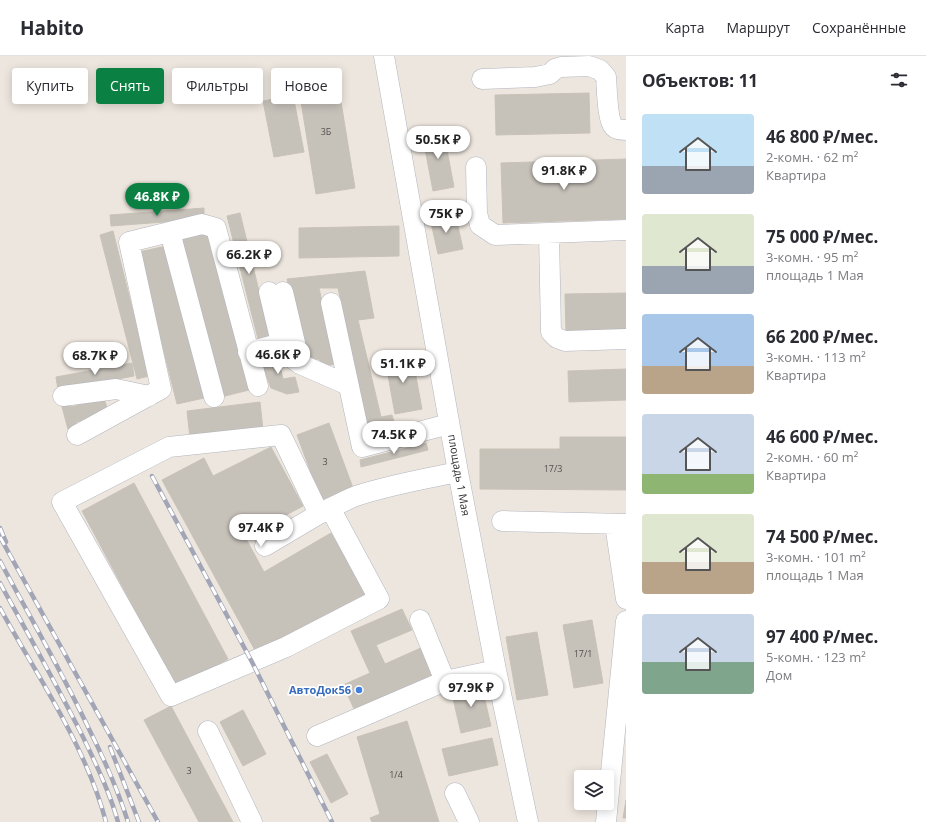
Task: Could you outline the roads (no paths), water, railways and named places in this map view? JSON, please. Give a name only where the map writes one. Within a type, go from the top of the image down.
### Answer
[{"type":"street","name":"площадь 1 Мая","points":[[384,56],[458,472],[496,670],[528,822]]},
{"type":"street","points":[[482,79],[535,77],[550,74],[555,69],[561,67],[589,66],[595,68],[600,70],[606,77],[610,118],[614,127],[620,130],[626,130]]},
{"type":"street","points":[[476,167],[477,213],[480,225],[495,235],[626,230]]},
{"type":"street","points":[[77,435],[162,389],[129,242],[202,224],[216,228],[258,386]]},
{"type":"street","points":[[170,232],[214,397]]},
{"type":"street","points":[[549,234],[551,332],[557,338],[565,341],[626,339]]},
{"type":"street","points":[[283,351],[276,292],[300,364]]},
{"type":"street","points":[[331,303],[362,447],[450,424]]},
{"type":"street","points":[[248,352],[271,346],[283,351],[300,364],[348,384]]},
{"type":"street","points":[[63,396],[116,389],[149,396]]},
{"type":"street","points":[[280,435],[325,511],[379,599],[286,647],[171,696],[62,502],[168,447],[280,435]]},
{"type":"street","points":[[265,546],[325,511],[354,497],[386,487],[458,472]]},
{"type":"street","points":[[502,521],[621,524],[626,599]]},
{"type":"street","points":[[420,620],[445,681]]},
{"type":"street","points":[[606,822],[626,621]]},
{"type":"street","points":[[317,736],[445,681],[496,670]]},
{"type":"street","points":[[208,731],[252,822]]},
{"type":"street","points":[[455,793],[469,822]]},
{"type":"railway","points":[[152,476],[252,662],[332,822]]},
{"type":"railway","points":[[0,528],[6,542]]},
{"type":"railway","points":[[0,537],[158,822]]},
{"type":"railway","points":[[0,561],[79,708],[120,798],[128,822]]},
{"type":"railway","points":[[0,583],[83,737],[107,789],[118,822]]},
{"type":"railway","points":[[0,608],[73,739],[86,766],[106,822]]},
{"type":"railway","points":[[110,747],[139,822]]},
{"type":"place","name":"АвтоДок56","points":[[359,690]]}]
